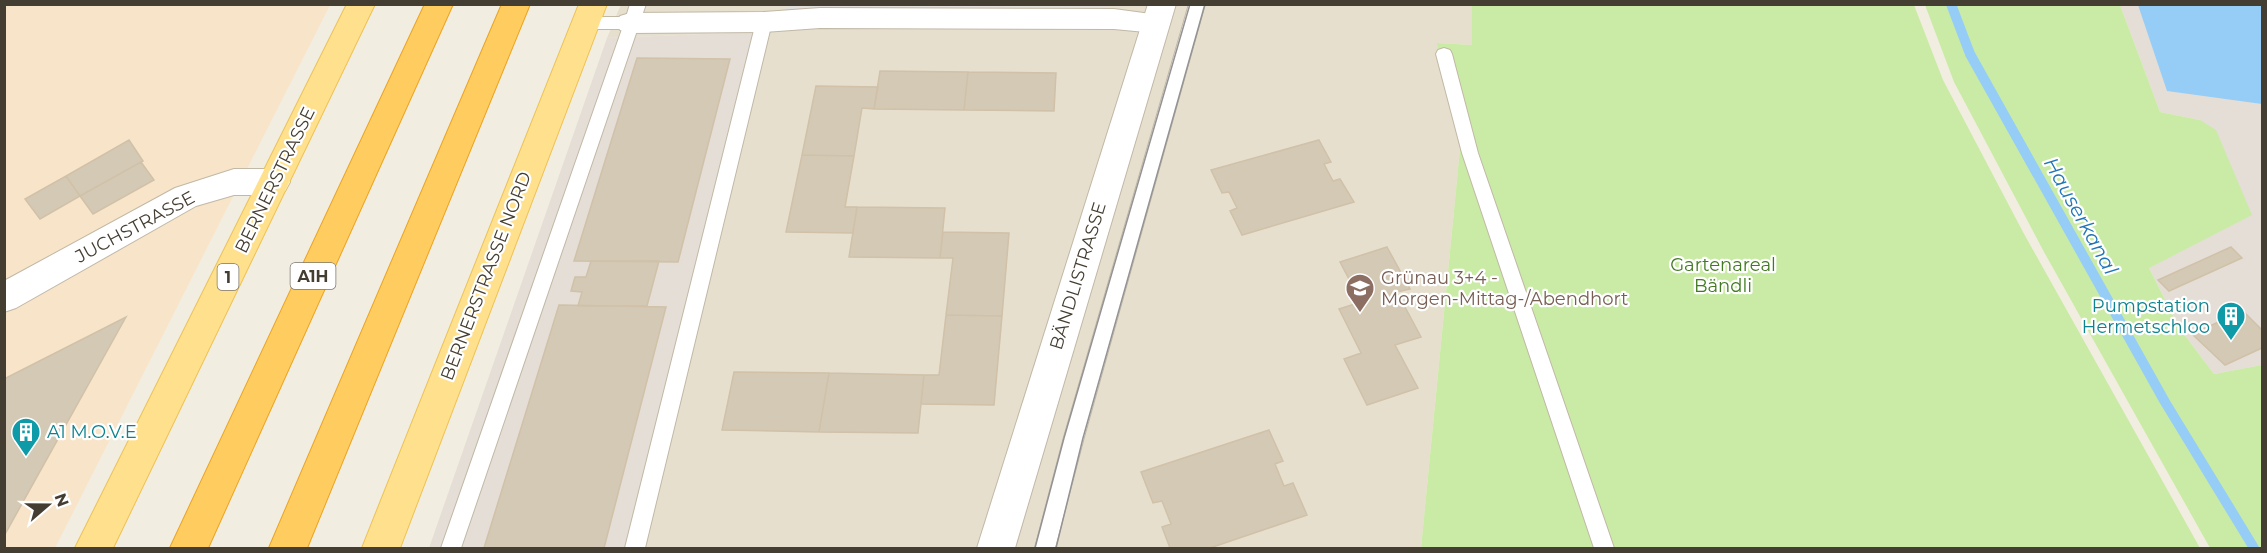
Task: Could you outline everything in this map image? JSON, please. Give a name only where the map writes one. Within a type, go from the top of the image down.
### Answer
[{"type":"highway","name":"A1H","points":[[189,549],[439,4]]},
{"type":"highway","points":[[288,549],[516,4]]},
{"type":"main road","name":"BERNERSTRASSE","points":[[94,549],[361,4]]},
{"type":"main road","name":"BERNERSTRASSE NORD","points":[[381,549],[589,14]]},
{"type":"street","points":[[634,14],[764,22],[843,18],[1114,19],[1159,14]]},
{"type":"street","name":"BÄNDLISTRASSE","points":[[996,549],[1087,244],[1159,14]]},
{"type":"street","name":"JUCHSTRASSE","points":[[4,298],[186,196],[234,182],[274,182]]},
{"type":"lane","points":[[1045,549],[1197,4]]},
{"type":"lane","points":[[451,549],[634,14],[589,14]]},
{"type":"lane","points":[[635,549],[764,22]]},
{"type":"lane","points":[[1444,54],[1470,153],[1604,549]]},
{"type":"shaded area","points":[[621,4],[1472,5],[1472,45],[1438,43],[1460,149],[1421,548],[625,548],[753,32],[607,38]]},
{"type":"shaded area","points":[[787,4],[1108,4],[1108,10],[786,10]]},
{"type":"shaded area","points":[[4,5],[330,5],[55,548],[5,548]]},
{"type":"shaded area","points":[[2120,5],[2262,5],[2262,365],[2214,374],[2180,329],[2149,268],[2200,120],[2160,112]]},
{"type":"shaded area","points":[[753,32],[625,548],[429,548],[607,38]]},
{"type":"green space","name":"Gartenareal Bändli","points":[[1472,4],[1914,5],[1943,80],[2023,232],[2200,548],[1421,548],[1460,149],[1437,43],[1472,45]]},
{"type":"green space","points":[[1925,5],[2120,5],[2160,112],[2200,120],[2216,130],[2252,215],[2149,268],[2180,329],[2214,374],[2262,365],[2262,548],[2210,548],[2044,252],[1954,82]]},
{"type":"water","points":[[2138,5],[2262,5],[2262,104],[2167,91]]},
{"type":"building","points":[[637,58],[730,59],[678,262],[574,261]]},
{"type":"building","points":[[880,71],[968,72],[964,110],[874,109]]},
{"type":"building","points":[[968,72],[1056,73],[1054,111],[964,110]]},
{"type":"building","points":[[816,86],[878,87],[874,109],[862,108],[854,156],[802,155]]},
{"type":"building","points":[[129,140],[143,161],[80,196],[66,176]]},
{"type":"building","points":[[1319,140],[1331,162],[1324,164],[1333,181],[1340,179],[1354,202],[1242,235],[1230,211],[1237,208],[1229,192],[1222,193],[1211,170]]},
{"type":"building","points":[[802,155],[854,156],[845,207],[857,207],[853,233],[786,232]]},
{"type":"building","points":[[141,162],[154,180],[93,214],[80,196]]},
{"type":"building","points":[[66,176],[80,196],[40,219],[25,199]]},
{"type":"building","points":[[857,207],[945,208],[940,258],[849,257]]},
{"type":"building","points":[[943,232],[1009,233],[1002,316],[946,315],[953,258],[940,258]]},
{"type":"building","points":[[1387,247],[1410,289],[1397,292],[1421,337],[1395,345],[1418,388],[1367,405],[1344,359],[1361,353],[1339,309],[1361,302],[1340,262]]},
{"type":"building","points":[[2231,247],[2242,258],[2169,291],[2158,280]]},
{"type":"building","points":[[591,261],[659,261],[647,306],[578,306],[582,292],[571,291],[575,277],[586,277]]},
{"type":"building","points":[[559,305],[666,307],[604,548],[484,548]]},
{"type":"building","name":"Pumpstation Hermetschloo","points":[[2243,311],[2262,330],[2262,348],[2225,365],[2192,334]]},
{"type":"building","points":[[946,315],[1002,316],[994,405],[921,404],[924,375],[939,375]]},
{"type":"building","name":"A1 M.O.V.E","points":[[126,317],[4,536],[4,379]]},
{"type":"building","points":[[734,372],[829,373],[819,432],[722,430]]},
{"type":"building","points":[[829,373],[924,375],[918,433],[819,432]]},
{"type":"building","points":[[1269,430],[1283,461],[1275,464],[1284,486],[1293,483],[1307,515],[1210,548],[1170,548],[1162,527],[1171,524],[1162,501],[1153,503],[1141,472]]},
{"type":"waterway","name":"Hauserkanal","points":[[1951,4],[1970,54],[2165,402],[2254,548]]},
{"type":"tram line","points":[[1035,548],[1064,438],[1190,4]]},
{"type":"tram line","points":[[1056,548],[1083,438],[1205,4]]},
{"type":"place","name":"Grünau 3+4 - Morgen-Mittag-/Abendhort","points":[[1360,314]]},
{"type":"place","name":"Pumpstation Hermetschloo","points":[[2231,342]]},
{"type":"place","name":"A1 M.O.V.E","points":[[26,458]]}]
